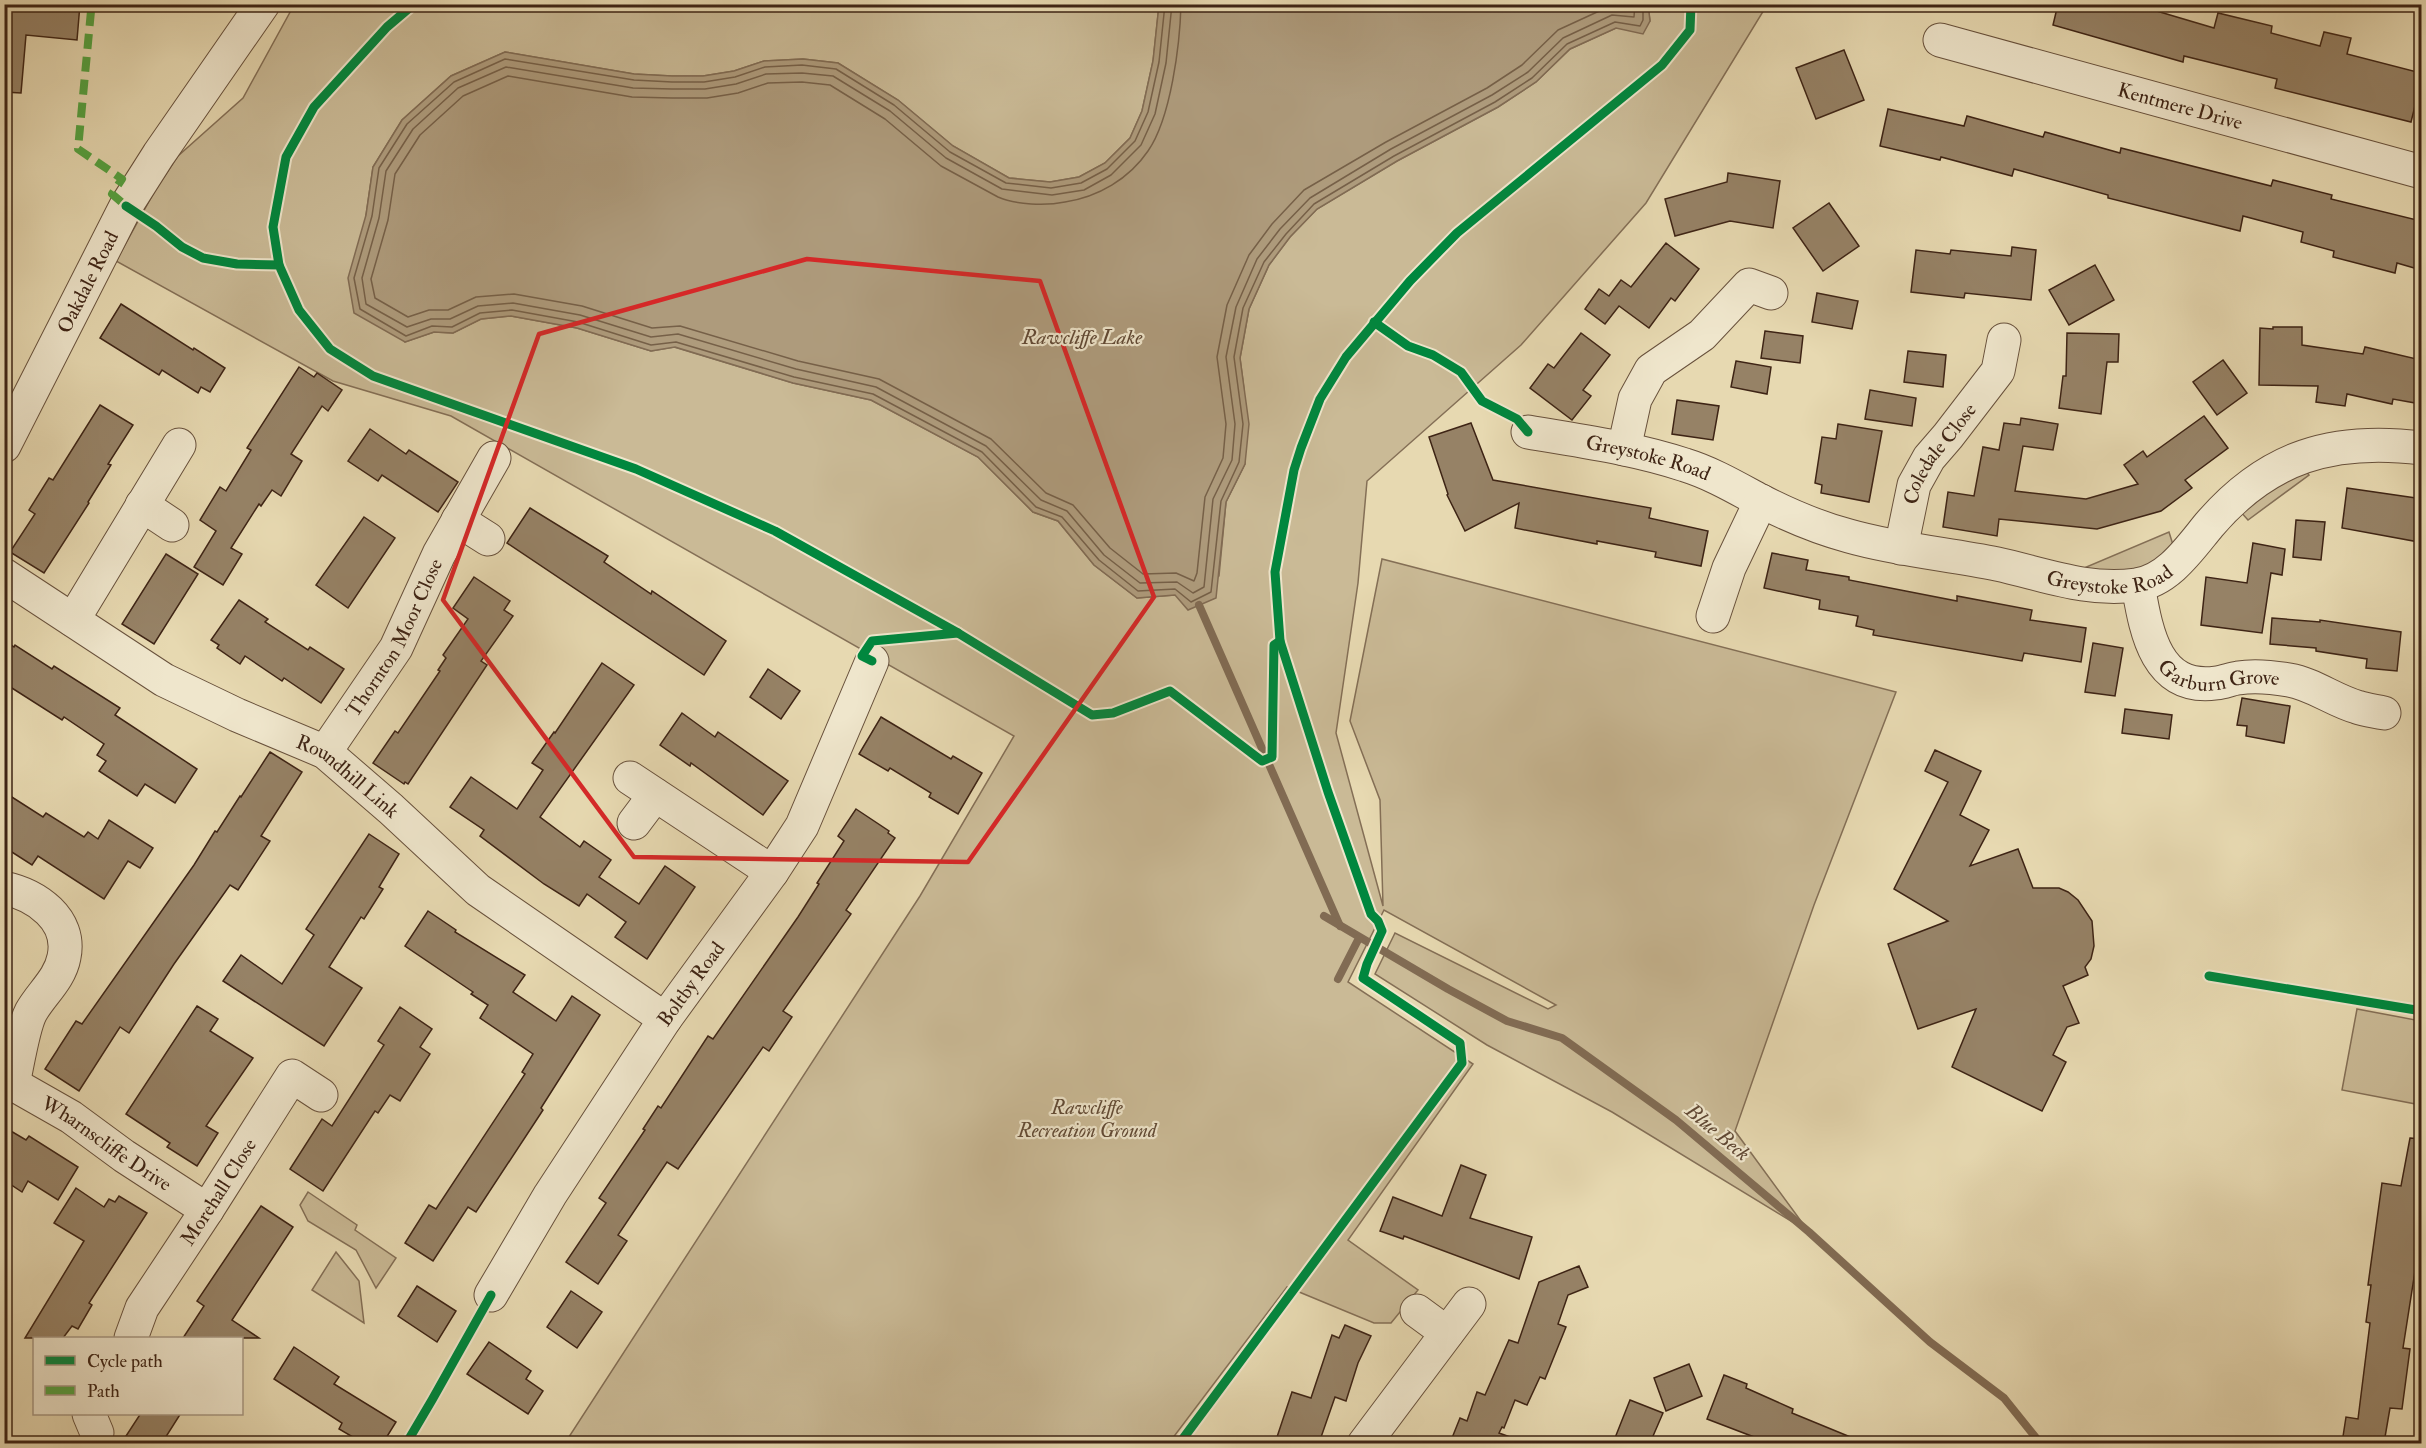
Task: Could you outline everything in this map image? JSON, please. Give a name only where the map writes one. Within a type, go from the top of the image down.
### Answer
[{"type":"street","name":"Oakdale Road","points":[[4,446],[12,411],[126,206],[159,154],[263,4]]},
{"type":"street","name":"Kentmere Drive","points":[[1940,39],[2421,172]]},
{"type":"street","points":[[1624,449],[1635,399],[1651,370],[1702,335],[1754,281]]},
{"type":"street","name":"Coledale Close","points":[[1901,548],[1914,485],[1929,458],[2007,376],[2004,339]]},
{"type":"street","name":"Greystoke Road","points":[[1528,432],[1624,449],[1685,465],[1722,480],[1761,501],[1817,526],[1850,537],[1997,564],[2079,584],[2113,587],[2138,585],[2158,577],[2174,564],[2248,486],[2282,465],[2313,452],[2352,445],[2395,445],[2421,448]]},
{"type":"street","points":[[73,620],[178,445]]},
{"type":"street","name":"Thornton Moor Close","points":[[325,752],[396,648],[439,554],[494,458]]},
{"type":"street","points":[[1713,616],[1729,568],[1761,501]]},
{"type":"street","points":[[142,505],[172,525]]},
{"type":"street","points":[[458,520],[488,539]]},
{"type":"street","name":"Roundhill Link","points":[[4,575],[164,680],[237,715],[325,752],[391,808],[478,890],[664,1019]]},
{"type":"street","name":"Garburn Grove","points":[[2138,585],[2146,630],[2154,651],[2170,671],[2193,684],[2261,676],[2292,680],[2328,693],[2365,717]]},
{"type":"street","name":"Boltby Road","points":[[490,1295],[550,1195],[664,1019],[772,872],[802,826],[872,661]]},
{"type":"street","points":[[634,823],[642,786],[772,872]]},
{"type":"street","points":[[4,888],[24,892],[48,908],[64,931],[64,957],[52,985],[30,1013],[9,1085]]},
{"type":"street","name":"Morehall Close","points":[[131,1337],[142,1308],[292,1076],[321,1095]]},
{"type":"street","name":"Wharnscliffe Drive","points":[[9,1085],[71,1117],[124,1156],[207,1210]]},
{"type":"street","points":[[1364,1443],[1469,1304]]},
{"type":"street","points":[[1417,1311],[1447,1333]]},
{"type":"highlighted area","points":[[807,259],[1040,281],[1154,597],[968,862],[634,857],[443,600],[539,334]]},
{"type":"green space","name":"Rawcliffe Recreation Ground","points":[[294,5],[1159,5],[1153,61],[1142,111],[1130,138],[1105,163],[1079,177],[1050,182],[1009,178],[953,146],[898,100],[838,63],[803,59],[764,61],[734,71],[703,76],[672,76],[634,74],[505,52],[451,76],[402,120],[373,167],[366,215],[405,342],[434,332],[453,333],[481,319],[511,316],[577,328],[651,351],[674,347],[793,383],[871,400],[978,457],[1033,512],[1058,521],[1094,565],[1137,598],[1175,595],[1219,576],[1226,502],[1245,464],[1244,389],[1240,358],[1249,309],[1269,265],[1290,237],[1317,209],[1397,161],[1498,107],[1536,82],[1570,49],[1616,28],[1650,21],[1648,5],[1767,5],[1646,203],[1521,345],[1367,481],[1358,583],[1336,733],[1383,906],[1380,800],[1350,721],[1382,559],[1896,692],[1814,905],[1735,1131],[1809,1232],[1612,1112],[1487,1045],[1375,974],[1395,933],[1548,1009],[1556,1005],[1384,910],[1348,982],[1473,1064],[1348,1240],[1418,1290],[1391,1323],[1374,1323],[1287,1287],[1169,1443],[565,1443],[920,896],[1014,736],[451,416],[333,381],[116,261],[157,187],[178,156],[243,98]]},
{"type":"green space","points":[[2305,470],[2309,475],[2248,520],[2239,510]]},
{"type":"green space","points":[[2169,532],[2174,548],[2156,565],[2125,577],[2084,568]]},
{"type":"green space","points":[[2357,1009],[2421,1021],[2421,1105],[2342,1090]]},
{"type":"green space","points":[[308,1192],[357,1225],[355,1230],[396,1258],[376,1288],[356,1250],[308,1221],[300,1205]]},
{"type":"green space","points":[[336,1252],[359,1281],[364,1323],[312,1290]]},
{"type":"water","name":"Rawcliffe Lake","points":[[1648,4],[1650,21],[1643,34],[1616,28],[1570,49],[1536,82],[1498,107],[1397,161],[1317,209],[1290,237],[1269,265],[1249,309],[1240,358],[1249,424],[1245,464],[1226,502],[1216,598],[1188,610],[1175,595],[1137,598],[1094,565],[1058,521],[1033,512],[978,457],[871,400],[793,383],[675,347],[651,351],[577,328],[511,316],[481,319],[453,333],[434,332],[405,342],[354,313],[348,278],[366,215],[373,167],[402,120],[451,76],[505,52],[634,74],[672,76],[703,76],[734,71],[764,61],[803,59],[838,63],[898,100],[953,146],[1009,178],[1050,182],[1079,177],[1105,163],[1130,138],[1142,111],[1153,61],[1159,5]]},
{"type":"building","points":[[4,4],[80,4],[77,40],[26,35],[21,93],[4,92]]},
{"type":"building","points":[[2058,4],[2133,4],[2214,28],[2218,13],[2272,26],[2271,33],[2320,46],[2324,32],[2351,38],[2347,54],[2421,73],[2411,122],[2275,88],[2277,79],[2184,56],[2183,62],[2053,25]]},
{"type":"building","points":[[1844,50],[1864,100],[1816,119],[1796,68]]},
{"type":"building","points":[[1888,109],[1964,126],[1967,116],[2043,137],[2045,132],[2120,153],[2121,148],[2271,186],[2273,180],[2332,195],[2331,199],[2421,221],[2421,270],[2397,263],[2395,273],[2333,257],[2334,251],[2301,242],[2303,232],[2243,216],[2240,231],[2108,198],[2108,195],[2014,169],[2012,176],[1941,157],[1940,160],[1880,146]]},
{"type":"building","points":[[1728,173],[1780,181],[1773,228],[1730,221],[1675,236],[1665,199],[1727,182]]},
{"type":"building","points":[[1829,203],[1859,246],[1823,271],[1793,228]]},
{"type":"building","points":[[1666,243],[1699,269],[1675,301],[1671,298],[1649,328],[1619,306],[1605,324],[1585,309],[1599,289],[1609,296],[1621,280],[1631,287]]},
{"type":"building","points":[[2012,247],[2036,250],[2031,300],[1965,293],[1964,298],[1911,292],[1916,250],[1950,254],[1951,250],[2011,256]]},
{"type":"building","points":[[2095,265],[2114,300],[2069,325],[2049,290]]},
{"type":"building","points":[[1817,293],[1858,301],[1852,329],[1812,322]]},
{"type":"building","points":[[121,304],[225,368],[210,392],[201,387],[198,393],[162,370],[159,375],[100,338]]},
{"type":"building","points":[[2273,327],[2302,327],[2302,345],[2363,354],[2365,347],[2421,360],[2421,404],[2393,399],[2392,404],[2347,394],[2345,406],[2316,402],[2318,386],[2259,385],[2260,328],[2273,329]]},
{"type":"building","points":[[1765,331],[1803,336],[1800,363],[1761,358]]},
{"type":"building","points":[[1581,333],[1610,355],[1583,390],[1591,396],[1572,420],[1530,388],[1548,364],[1554,368]]},
{"type":"building","points":[[2067,333],[2119,334],[2118,362],[2107,362],[2101,414],[2059,408],[2063,376],[2066,376]]},
{"type":"building","points":[[1908,351],[1946,355],[1943,387],[1904,382]]},
{"type":"building","points":[[2223,360],[2247,393],[2217,415],[2193,382]]},
{"type":"building","points":[[1736,361],[1771,367],[1767,394],[1731,387]]},
{"type":"building","points":[[299,367],[314,377],[317,373],[342,390],[328,411],[322,406],[291,454],[302,461],[281,496],[272,490],[261,506],[259,504],[231,548],[242,554],[223,585],[194,567],[216,531],[200,520],[220,487],[226,491],[251,450],[247,448]]},
{"type":"building","points":[[1870,390],[1916,398],[1912,426],[1865,419]]},
{"type":"building","points":[[1677,400],[1719,406],[1713,440],[1672,434]]},
{"type":"building","points":[[100,405],[133,425],[108,464],[111,465],[89,503],[44,573],[10,552],[35,514],[29,510],[49,478],[53,480]]},
{"type":"building","points":[[2204,416],[2228,448],[2185,480],[2192,488],[2161,511],[2097,529],[1999,519],[1997,536],[1943,527],[1948,492],[1974,496],[1983,447],[1999,450],[2004,423],[2020,425],[2021,418],[2058,424],[2053,450],[2023,446],[2015,491],[2086,499],[2138,484],[2124,465],[2143,451],[2147,457]]},
{"type":"building","points":[[1471,423],[1493,480],[1651,508],[1649,518],[1708,531],[1701,566],[1655,557],[1656,552],[1597,541],[1597,544],[1515,528],[1519,503],[1465,531],[1447,495],[1429,437]]},
{"type":"building","points":[[1838,424],[1882,431],[1869,502],[1821,493],[1822,485],[1815,483],[1822,437],[1836,439]]},
{"type":"building","points":[[370,429],[406,454],[409,450],[458,482],[438,512],[382,475],[378,481],[348,461]]},
{"type":"building","points":[[2347,488],[2416,498],[2421,501],[2419,542],[2342,528]]},
{"type":"building","points":[[530,508],[608,556],[604,562],[726,641],[704,675],[507,543]]},
{"type":"building","points":[[364,517],[395,538],[348,608],[316,585]]},
{"type":"building","points":[[2296,520],[2325,522],[2321,560],[2293,557]]},
{"type":"building","points":[[2253,543],[2285,549],[2282,575],[2271,573],[2262,633],[2201,625],[2206,577],[2247,583]]},
{"type":"building","points":[[1772,553],[1808,560],[1806,570],[1957,601],[1957,596],[2032,610],[2030,620],[2086,628],[2081,662],[2024,653],[2022,661],[1873,635],[1874,630],[1856,626],[1858,616],[1819,609],[1820,600],[1764,588]]},
{"type":"building","points":[[166,554],[198,574],[154,644],[122,624]]},
{"type":"building","points":[[474,577],[510,601],[504,610],[513,616],[481,661],[487,665],[408,784],[405,782],[404,784],[373,763],[395,731],[398,733],[440,671],[438,670],[446,658],[443,655],[468,619],[453,608]]},
{"type":"building","points":[[239,600],[268,619],[265,622],[308,650],[310,647],[344,669],[321,703],[284,678],[282,681],[245,656],[240,664],[217,648],[219,645],[211,640]]},
{"type":"building","points":[[2272,618],[2320,622],[2320,620],[2401,632],[2397,671],[2366,668],[2367,659],[2316,651],[2316,648],[2270,644]]},
{"type":"building","points":[[4,641],[14,647],[15,645],[52,669],[54,666],[120,708],[115,715],[197,769],[175,803],[145,784],[137,796],[99,771],[106,761],[97,755],[104,744],[64,717],[62,720],[4,683]]},
{"type":"building","points":[[2093,643],[2123,648],[2115,696],[2085,692]]},
{"type":"building","points":[[602,663],[634,685],[540,817],[580,847],[584,841],[611,860],[599,877],[639,904],[665,866],[695,887],[647,959],[615,937],[626,922],[587,894],[579,906],[544,884],[480,836],[484,830],[450,807],[471,777],[517,809],[543,770],[532,763]]},
{"type":"building","points":[[768,669],[800,691],[781,719],[750,697]]},
{"type":"building","points":[[2242,698],[2290,706],[2284,743],[2246,736],[2247,726],[2237,725]]},
{"type":"building","points":[[2125,709],[2172,715],[2169,739],[2122,733]]},
{"type":"building","points":[[682,713],[715,737],[718,732],[788,781],[763,815],[691,763],[690,766],[660,745]]},
{"type":"building","points":[[881,717],[951,759],[953,756],[982,773],[958,814],[929,797],[931,793],[890,768],[888,771],[859,754]]},
{"type":"building","points":[[1935,750],[1981,771],[1960,815],[1989,830],[1970,866],[2018,849],[2033,888],[2059,888],[2068,892],[2078,900],[2092,921],[2094,946],[2091,959],[2085,967],[2088,975],[2063,986],[2079,1023],[2067,1027],[2053,1055],[2066,1062],[2042,1111],[1952,1067],[1976,1009],[1918,1029],[1888,944],[1948,921],[1894,889],[1948,782],[1925,771]]},
{"type":"building","points":[[270,752],[302,772],[261,836],[270,841],[238,890],[230,885],[129,1033],[120,1027],[79,1091],[45,1069],[76,1021],[82,1024],[194,865],[215,831],[217,832]]},
{"type":"building","points":[[4,792],[43,817],[46,813],[84,837],[88,832],[98,839],[109,820],[153,848],[140,868],[128,861],[104,899],[38,856],[32,865],[4,847]]},
{"type":"building","points":[[856,809],[889,831],[888,833],[895,838],[846,910],[851,914],[783,1011],[792,1017],[769,1051],[763,1047],[678,1169],[667,1162],[618,1235],[627,1241],[598,1284],[566,1262],[606,1203],[599,1198],[645,1130],[643,1129],[658,1106],[661,1108],[708,1036],[713,1039],[798,917],[844,841],[838,836]]},
{"type":"building","points":[[369,834],[399,854],[379,887],[383,889],[364,919],[361,917],[329,967],[362,988],[324,1046],[223,981],[241,955],[282,984],[314,935],[306,929]]},
{"type":"building","points":[[428,911],[456,930],[455,932],[525,975],[513,992],[556,1021],[572,996],[600,1015],[541,1108],[543,1110],[476,1212],[468,1207],[433,1261],[405,1243],[429,1205],[436,1209],[525,1074],[522,1072],[533,1054],[480,1018],[488,1005],[471,994],[473,992],[405,946]]},
{"type":"building","points":[[197,1006],[218,1019],[210,1031],[253,1058],[206,1126],[218,1133],[197,1166],[167,1147],[170,1143],[126,1114]]},
{"type":"building","points":[[400,1007],[432,1029],[420,1047],[430,1054],[400,1101],[390,1095],[378,1113],[375,1111],[323,1191],[290,1169],[322,1119],[332,1126],[384,1045],[378,1041]]},
{"type":"building","points":[[4,1127],[26,1140],[29,1136],[78,1167],[58,1200],[28,1181],[22,1192],[4,1180]]},
{"type":"building","points":[[2410,1138],[2421,1139],[2421,1252],[2418,1252],[2403,1348],[2410,1349],[2402,1409],[2390,1408],[2384,1443],[2342,1443],[2346,1417],[2358,1419],[2370,1323],[2366,1322],[2371,1285],[2368,1285],[2382,1183],[2401,1186]]},
{"type":"building","points":[[1461,1165],[1486,1175],[1470,1218],[1532,1237],[1519,1279],[1404,1236],[1403,1239],[1380,1231],[1393,1197],[1442,1216]]},
{"type":"building","points":[[76,1188],[104,1207],[109,1199],[115,1202],[119,1196],[147,1213],[89,1303],[92,1305],[78,1329],[72,1326],[64,1337],[25,1338],[84,1241],[54,1223]]},
{"type":"building","points":[[261,1206],[293,1227],[232,1320],[259,1338],[184,1337],[204,1306],[197,1301]]},
{"type":"building","points":[[1579,1266],[1588,1287],[1568,1295],[1558,1324],[1566,1327],[1545,1379],[1540,1377],[1527,1405],[1515,1400],[1504,1428],[1502,1427],[1499,1433],[1521,1441],[1520,1443],[1450,1443],[1460,1418],[1467,1421],[1477,1392],[1485,1395],[1509,1340],[1518,1343],[1539,1282]]},
{"type":"building","points":[[417,1286],[456,1311],[437,1342],[398,1316]]},
{"type":"building","points":[[571,1291],[602,1312],[577,1348],[547,1327]]},
{"type":"building","points":[[1345,1325],[1371,1336],[1358,1363],[1346,1401],[1335,1397],[1319,1443],[1275,1443],[1292,1392],[1311,1398],[1332,1335],[1339,1338]]},
{"type":"building","points":[[489,1342],[531,1371],[526,1379],[543,1391],[528,1414],[467,1374]]},
{"type":"building","points":[[294,1347],[339,1377],[334,1384],[396,1422],[383,1443],[363,1443],[339,1429],[342,1423],[274,1379]]},
{"type":"building","points":[[1689,1364],[1702,1396],[1666,1411],[1654,1378]]},
{"type":"building","points":[[1724,1375],[1747,1384],[1746,1388],[1793,1409],[1792,1413],[1865,1443],[1751,1443],[1754,1437],[1707,1419]]},
{"type":"building","points":[[1630,1400],[1663,1413],[1650,1443],[1613,1443]]},
{"type":"building","points":[[140,1415],[180,1415],[162,1443],[138,1443],[126,1436]]},
{"type":"waterway","points":[[1199,605],[1340,926]]},
{"type":"waterway","name":"Blue Beck","points":[[1324,916],[1507,1021],[1562,1038],[1676,1120],[1809,1232],[1930,1342],[2004,1398],[2041,1444]]},
{"type":"waterway","points":[[1338,979],[1359,938]]},
{"type":"marked path","points":[[91,11],[78,149],[122,179],[112,194],[126,206]]},
{"type":"cycle path","points":[[279,265],[273,227],[286,157],[314,107],[387,27],[414,4]]},
{"type":"cycle path","points":[[1179,1444],[1462,1063],[1460,1043],[1363,978],[1382,931],[1378,921],[1371,914],[1328,792],[1280,641],[1275,572],[1294,470],[1301,448],[1320,399],[1346,357],[1410,281],[1457,233],[1662,65],[1690,30],[1691,4]]},
{"type":"cycle path","points":[[126,206],[182,247],[203,258],[237,264],[279,265],[299,310],[330,349],[373,376],[636,469],[775,531],[958,633],[1092,715],[1113,713],[1170,691],[1262,761],[1272,757],[1274,645],[1280,641]]},
{"type":"cycle path","points":[[1374,322],[1408,346],[1433,355],[1461,372],[1482,401],[1517,419],[1528,432]]},
{"type":"cycle path","points":[[872,661],[862,656],[872,641],[958,633]]},
{"type":"cycle path","points":[[2209,976],[2422,1011]]},
{"type":"cycle path","points":[[406,1444],[491,1295]]}]
